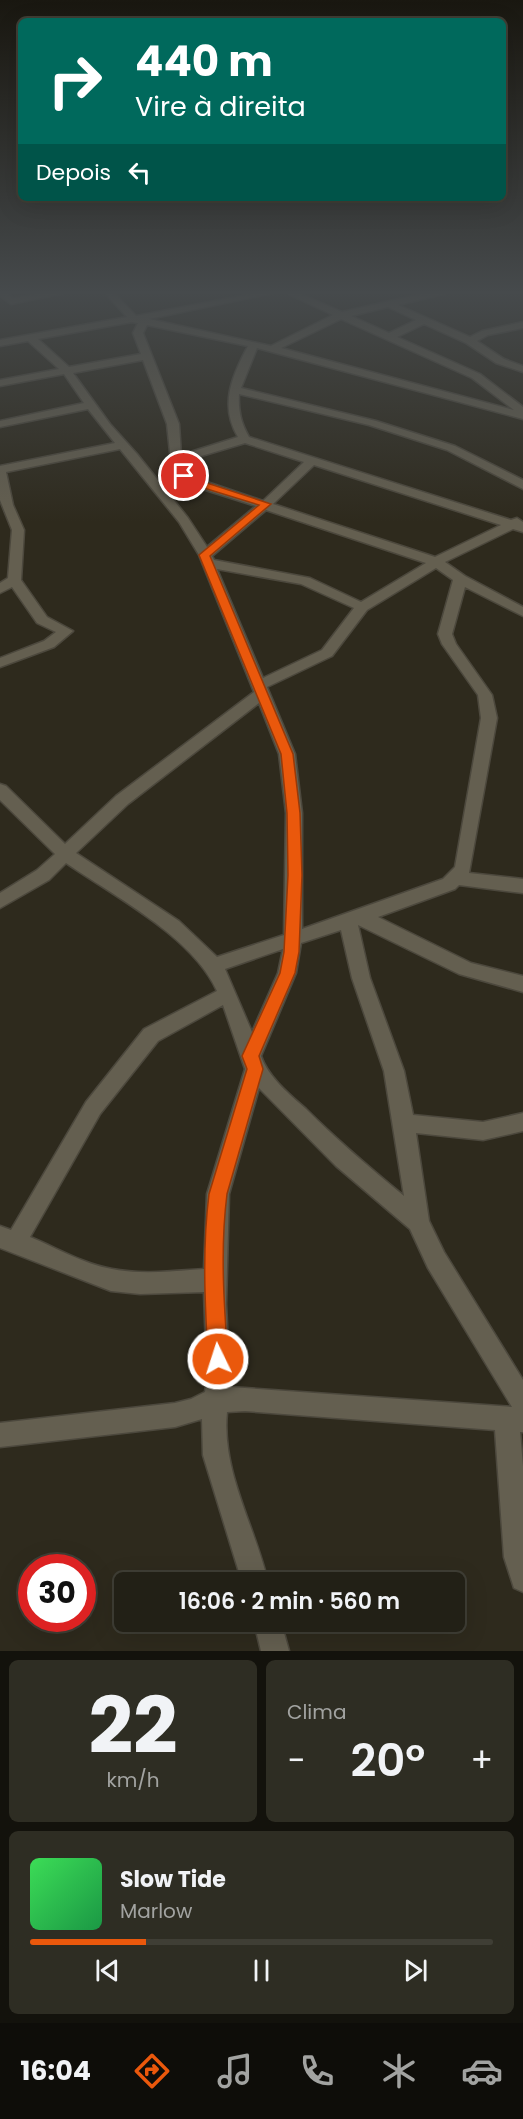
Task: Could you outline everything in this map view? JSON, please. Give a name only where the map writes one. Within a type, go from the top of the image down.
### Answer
[{"type":"street","points":[[0,383],[77,368]]},
{"type":"street","points":[[151,368],[173,424],[176,469],[197,483],[436,562],[460,579],[523,612]]},
{"type":"street","points":[[244,368],[234,390],[232,410],[245,439]]},
{"type":"street","points":[[346,368],[523,414]]},
{"type":"street","points":[[458,368],[476,376],[523,414]]},
{"type":"street","points":[[66,370],[90,405],[184,521],[206,559],[287,754],[292,796],[295,875],[292,938],[287,973],[253,1062],[218,1194],[216,1216],[215,1280],[219,1378],[213,1430],[214,1455],[252,1572]]},
{"type":"street","points":[[234,390],[372,423],[451,448],[523,485]]},
{"type":"street","points":[[0,424],[90,405]]},
{"type":"street","points":[[175,460],[245,439],[487,518],[520,523]]},
{"type":"street","points":[[0,663],[41,648],[66,631],[42,620],[14,580],[18,530],[7,506],[0,470],[123,445]]},
{"type":"street","points":[[206,559],[312,461]]},
{"type":"street","points":[[0,901],[44,875],[122,800],[260,689],[327,653],[362,607],[436,562],[520,523]]},
{"type":"street","points":[[206,559],[305,581],[362,607]]},
{"type":"street","points":[[214,965],[354,919],[448,884],[457,878],[463,869],[477,777],[489,718],[484,695],[449,644],[445,634],[460,579]]},
{"type":"street","points":[[0,589],[14,580]]},
{"type":"street","points":[[0,789],[65,854],[173,926],[214,965],[228,994],[253,1062],[280,1098],[343,1159],[418,1222]]},
{"type":"street","points":[[457,878],[523,886]]},
{"type":"street","points":[[354,919],[466,969],[523,984]]},
{"type":"street","points":[[354,919],[361,978],[394,1071],[418,1222],[518,1414],[517,1557],[523,1579]]},
{"type":"street","points":[[215,1280],[117,1282],[99,1277],[8,1239],[93,1108],[151,1035],[228,994]]},
{"type":"street","points":[[404,1123],[483,1131],[523,1122]]},
{"type":"street","points":[[0,1435],[175,1415],[193,1411],[216,1400],[245,1399],[518,1414]]},
{"type":"street","points":[[270,1632],[275,1651]]},
{"type":"route","points":[[184,476],[197,483],[266,504],[205,555],[287,754],[294,813],[295,875],[292,952],[287,973],[250,1056],[255,1069],[218,1194],[215,1304],[218,1359]]}]
